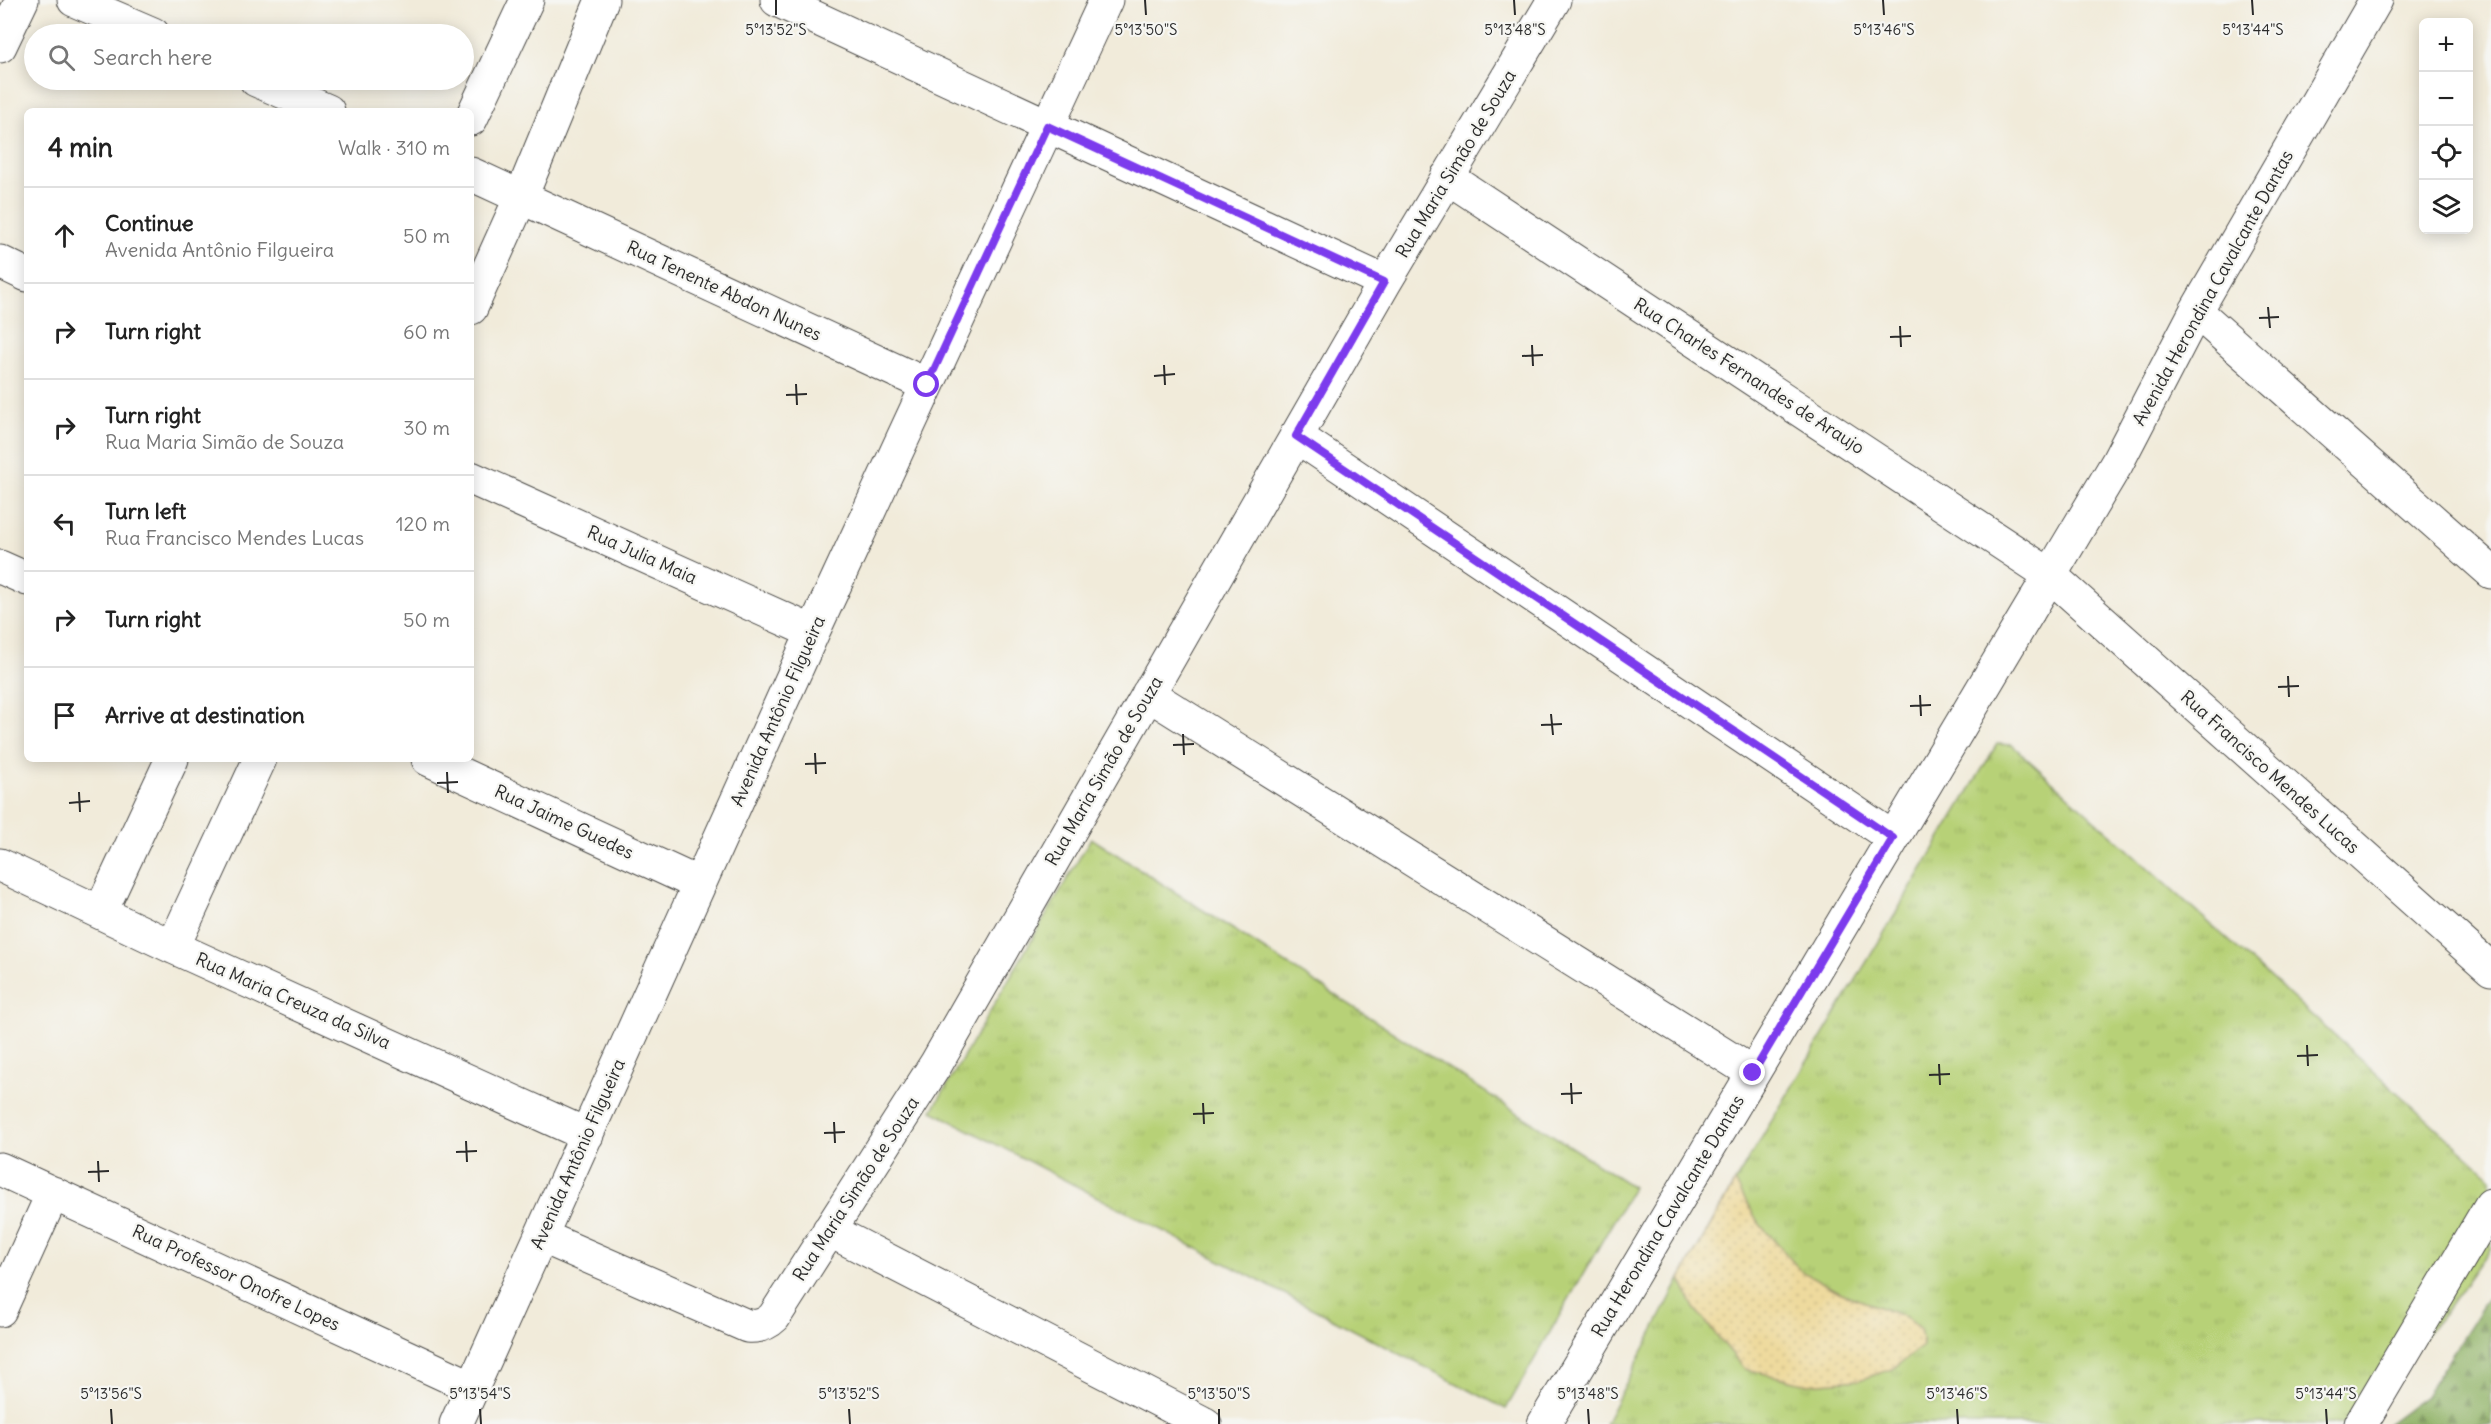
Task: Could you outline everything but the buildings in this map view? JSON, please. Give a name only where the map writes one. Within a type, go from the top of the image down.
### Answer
[{"type":"street","points":[[74,0],[130,24]]},
{"type":"street","points":[[474,113],[527,0]]},
{"type":"street","points":[[474,301],[521,196],[602,0]]},
{"type":"street","points":[[777,0],[1384,282]]},
{"type":"street","name":"Avenida Antônio Filgueira","points":[[456,1424],[813,632],[1106,0]]},
{"type":"street","name":"Rua Maria Simão de Souza","points":[[541,1236],[747,1326],[755,1327],[768,1323],[774,1317],[936,1064],[1384,282],[1554,0]]},
{"type":"street","name":"Avenida Herondina Cavalcante Dantas","points":[[2050,575],[2117,463],[2196,311],[2376,0]]},
{"type":"street","points":[[0,46],[16,2]]},
{"type":"street","points":[[279,90],[321,108]]},
{"type":"street","name":"Rua Tenente Abdon Nunes","points":[[474,175],[927,385]]},
{"type":"street","name":"Rua Charles Fernandes de Araujo","points":[[1448,177],[2050,575]]},
{"type":"street","points":[[0,262],[24,274]]},
{"type":"street","points":[[2196,311],[2491,572]]},
{"type":"street","points":[[1296,436],[1893,838]]},
{"type":"street","name":"Rua Julia Maia","points":[[474,479],[813,632]]},
{"type":"street","points":[[0,567],[24,578]]},
{"type":"street","name":"Rua Herondina Cavalcante Dantas","points":[[1544,1424],[2050,575]]},
{"type":"street","name":"Rua Francisco Mendes Lucas","points":[[2050,575],[2491,969]]},
{"type":"street","points":[[1148,694],[1753,1073]]},
{"type":"street","points":[[101,911],[171,762]]},
{"type":"street","points":[[173,947],[259,762]]},
{"type":"street","name":"Rua Jaime Guedes","points":[[435,762],[699,884]]},
{"type":"street","name":"Rua Maria Creuza da Silva","points":[[0,865],[173,947],[586,1135]]},
{"type":"street","name":"Rua Professor Onofre Lopes","points":[[0,1169],[472,1387]]},
{"type":"street","points":[[0,1310],[53,1193]]},
{"type":"street","points":[[2361,1424],[2491,1205]]},
{"type":"street","points":[[829,1230],[1205,1424]]},
{"type":"green space","points":[[1997,744],[2012,745],[2491,1177],[2491,1248],[2449,1307],[2350,1424],[1605,1424],[1680,1279],[1735,1182]]},
{"type":"green space","points":[[1091,838],[1633,1187],[1506,1409],[932,1111]]},
{"type":"green space","points":[[2491,1293],[2491,1424],[2387,1424],[2425,1396]]},
{"type":"sand","points":[[1735,1182],[1758,1222],[1800,1270],[1843,1294],[1906,1317],[1920,1329],[1923,1346],[1892,1369],[1859,1380],[1807,1384],[1745,1369],[1694,1308],[1680,1279]]},
{"type":"route","points":[[927,385],[1047,126],[1384,282],[1296,436],[1893,838],[1753,1073]]}]
